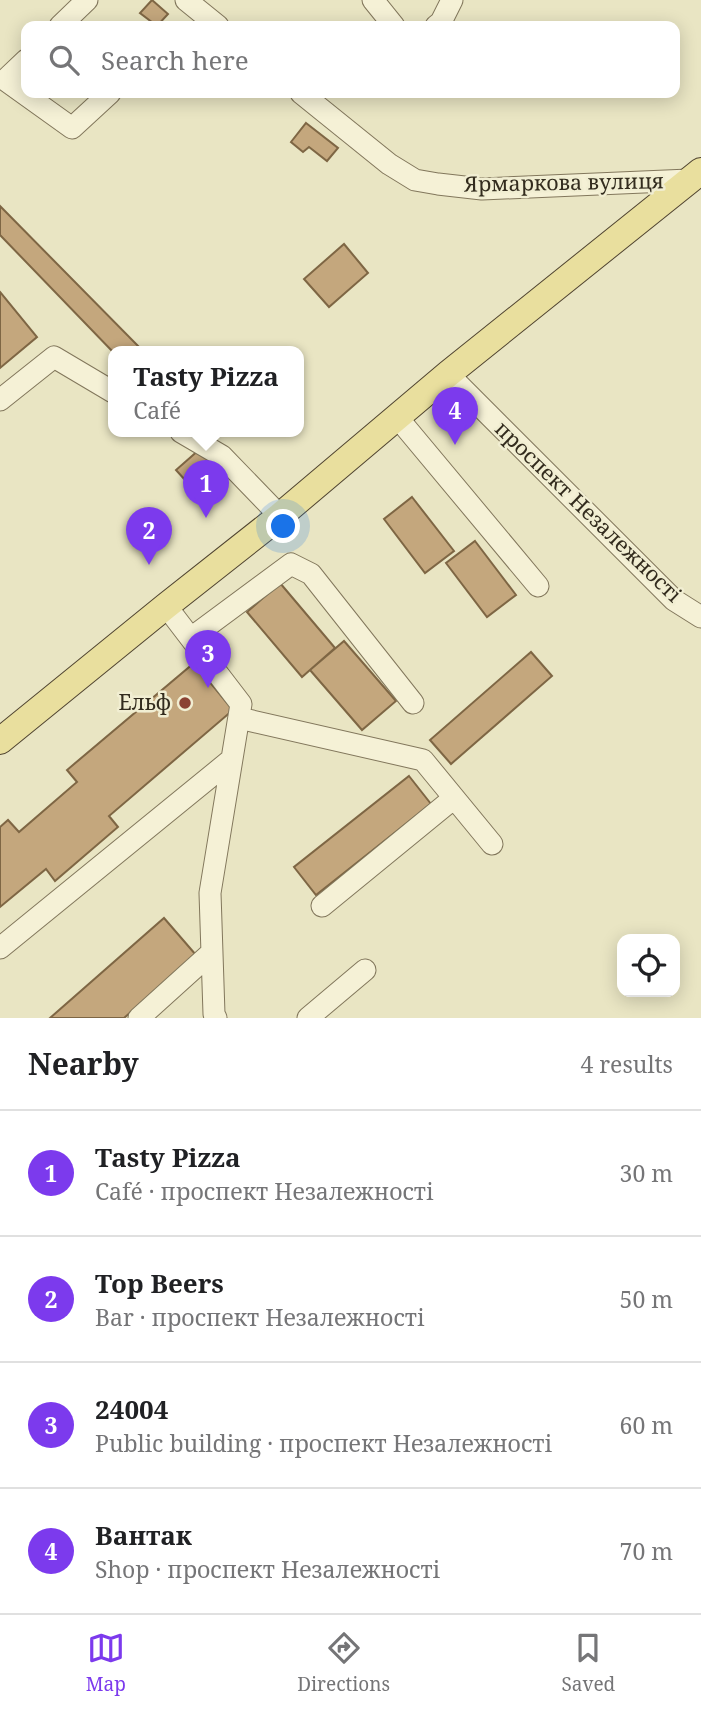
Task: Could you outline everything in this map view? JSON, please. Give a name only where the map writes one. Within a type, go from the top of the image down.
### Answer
[{"type":"main road","points":[[0,741],[280,516],[448,374],[695,175]]},
{"type":"street","points":[[65,21],[87,0]]},
{"type":"street","points":[[186,0],[212,21]]},
{"type":"street","points":[[373,0],[390,21]]},
{"type":"street","points":[[442,21],[452,0]]},
{"type":"street","points":[[21,65],[5,80],[21,91]]},
{"type":"street","points":[[30,98],[72,128],[105,98]]},
{"type":"street","name":"Ярмаркова вулиця","points":[[307,98],[389,164],[415,180],[482,189],[695,175]]},
{"type":"street","points":[[0,400],[54,357],[108,389]]},
{"type":"street","name":"проспект Незалежності","points":[[448,374],[674,600],[701,617]]},
{"type":"street","points":[[397,417],[538,586]]},
{"type":"street","points":[[190,437],[222,456],[280,516]]},
{"type":"street","points":[[191,638],[292,564],[311,574],[413,703]]},
{"type":"street","points":[[166,606],[241,704],[210,893],[216,1018]]},
{"type":"street","points":[[239,718],[423,760],[492,844]]},
{"type":"street","points":[[0,948],[232,759]]},
{"type":"street","points":[[322,906],[454,798]]},
{"type":"street","points":[[139,1018],[211,953]]},
{"type":"street","points":[[308,1018],[365,970]]},
{"type":"building","points":[[152,0],[168,14],[162,21],[150,21],[140,13]]},
{"type":"building","points":[[306,123],[338,148],[327,161],[309,147],[303,152],[291,142]]},
{"type":"building","points":[[0,206],[138,346],[108,347],[0,235]]},
{"type":"building","points":[[344,244],[368,273],[329,307],[304,279]]},
{"type":"building","points":[[0,292],[37,337],[0,368]]},
{"type":"building","points":[[200,449],[210,461],[186,481],[176,470]]},
{"type":"building","points":[[412,497],[454,551],[425,573],[384,519]]},
{"type":"building","points":[[475,541],[516,595],[487,617],[446,563]]},
{"type":"building","points":[[280,583],[335,648],[302,677],[247,612]]},
{"type":"building","points":[[344,641],[396,701],[362,730],[310,670]]},
{"type":"building","points":[[531,652],[552,676],[451,764],[430,740]]},
{"type":"building","points":[[194,663],[233,710],[109,816],[118,827],[55,881],[46,869],[0,907],[0,827],[8,820],[19,832],[77,782],[67,770]]},
{"type":"building","points":[[409,776],[431,804],[316,895],[294,867]]},
{"type":"building","points":[[164,918],[196,955],[124,1018],[50,1018]]},
{"type":"place","name":"Вантак","points":[[455,445]]},
{"type":"place","name":"Tasty Pizza","points":[[206,518]]},
{"type":"place","name":"Top Beers","points":[[149,565]]},
{"type":"place","name":"24004","points":[[208,688]]},
{"type":"place","name":"Ельф","points":[[185,703]]}]
